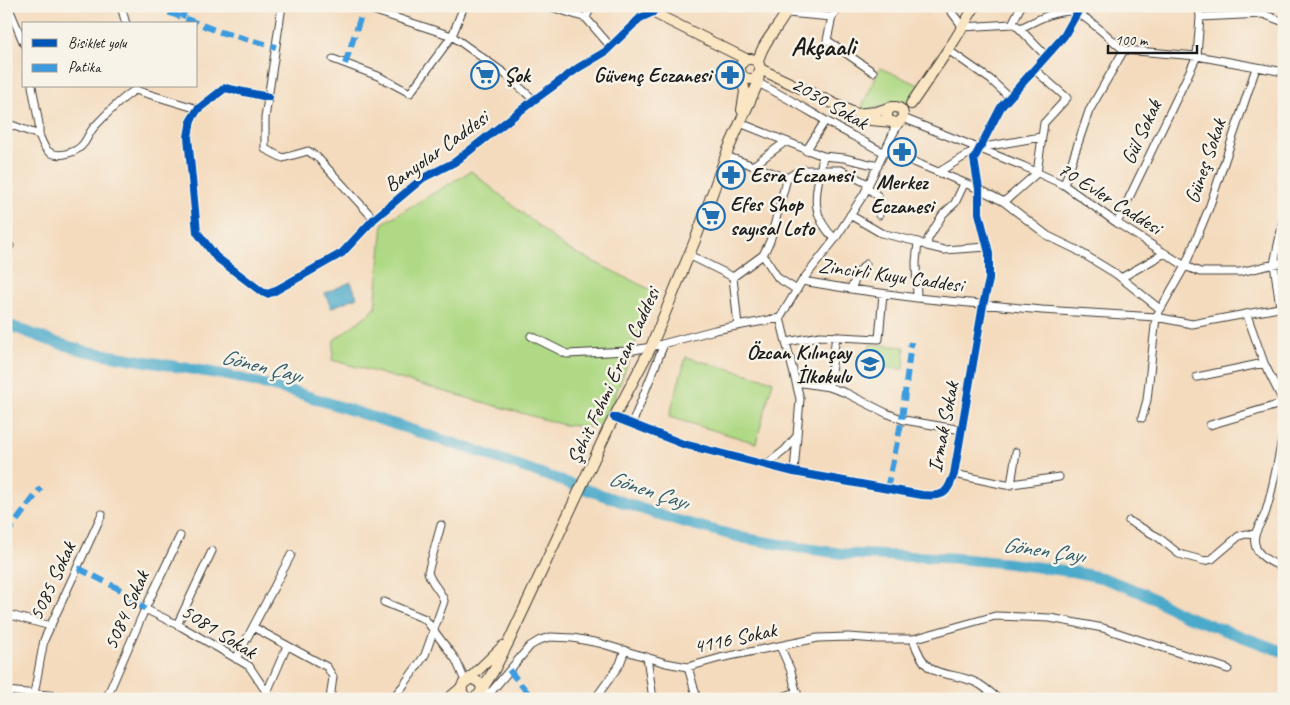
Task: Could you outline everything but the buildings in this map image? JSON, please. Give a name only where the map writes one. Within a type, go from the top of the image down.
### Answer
[{"type":"main road","points":[[640,6],[654,9],[725,48],[742,67],[743,77],[750,80],[756,78],[759,72]]},
{"type":"main road","points":[[742,67],[753,59],[759,72],[870,120],[898,116],[910,104],[948,50],[975,7]]},
{"type":"main road","name":"Şehit Fehmi Ercan Caddesi","points":[[476,696],[493,672],[509,641],[609,427],[650,347],[689,255],[759,72],[763,48],[788,10]]},
{"type":"main road","name":"Şehit Fehmi Ercan Caddesi","points":[[740,122],[745,92],[742,67]]},
{"type":"main road","points":[[856,114],[876,112],[898,116]]},
{"type":"main road","name":"Şehit Fehmi Ercan Caddesi","points":[[448,699],[509,641]]},
{"type":"main road","points":[[477,680],[476,696],[462,693],[465,682],[477,680]]},
{"type":"street","points":[[8,6],[22,39]]},
{"type":"street","points":[[121,6],[125,22]]},
{"type":"street","points":[[282,6],[268,97],[266,149],[283,158],[308,151],[318,158],[374,219]]},
{"type":"street","points":[[333,60],[378,76],[410,93],[452,36],[464,6]]},
{"type":"street","points":[[548,6],[586,18],[610,47]]},
{"type":"street","points":[[586,18],[591,6]]},
{"type":"street","points":[[841,6],[832,17],[827,40],[873,72]]},
{"type":"street","points":[[947,6],[963,26],[1012,24],[1020,28],[1046,56]]},
{"type":"street","points":[[961,6],[975,7]]},
{"type":"street","points":[[1012,24],[1021,6]]},
{"type":"street","name":"Gül Sokak","points":[[1117,223],[1196,56],[1200,17],[1199,6]]},
{"type":"street","points":[[363,7],[452,36],[504,72],[534,100]]},
{"type":"street","name":"Banyolar Caddesi","points":[[198,109],[191,120],[188,137],[197,232],[216,257],[267,294],[342,253],[374,219],[423,178],[455,162],[534,100],[610,47],[640,18],[654,9]]},
{"type":"street","points":[[1020,28],[1039,19],[1079,9]]},
{"type":"street","points":[[1079,9],[1124,50],[1196,56],[1284,72]]},
{"type":"street","points":[[978,148],[1001,108],[1064,36],[1079,9]]},
{"type":"street","points":[[788,10],[832,17]]},
{"type":"street","points":[[1200,17],[1263,14],[1284,22]]},
{"type":"street","points":[[948,50],[991,80],[1009,97]]},
{"type":"street","points":[[1064,185],[1089,111],[1124,50]]},
{"type":"street","name":"Güneş Sokak","points":[[1156,317],[1186,266],[1209,208],[1256,68]]},
{"type":"street","points":[[1004,202],[1037,173],[1044,123],[1067,98],[1035,70]]},
{"type":"street","name":"2030 Sokak","points":[[759,72],[789,98],[825,121],[874,148],[939,172],[1004,202],[1048,236],[1074,249],[1121,278],[1160,309]]},
{"type":"street","points":[[32,88],[40,124],[38,135],[46,150],[52,153],[66,154],[84,143],[93,128],[124,96],[135,88],[198,109],[225,88],[268,97]]},
{"type":"street","points":[[794,472],[800,399],[780,318],[802,281],[835,239],[868,186],[885,151],[898,116]]},
{"type":"street","name":"70 Evler Caddesi","points":[[898,116],[1064,185],[1117,223],[1186,266],[1200,272],[1240,272],[1284,262]]},
{"type":"street","points":[[806,150],[825,121]]},
{"type":"street","points":[[740,122],[823,156],[844,158],[878,166]]},
{"type":"street","points":[[6,123],[38,135]]},
{"type":"street","points":[[939,172],[978,148],[1041,137]]},
{"type":"street","points":[[754,165],[785,142]]},
{"type":"street","name":"Irmak Sokak","points":[[614,417],[683,444],[794,472],[932,496],[941,495],[948,490],[954,474],[983,305],[990,280],[987,247],[979,213],[979,189],[974,159],[978,148]]},
{"type":"street","points":[[726,156],[788,178]]},
{"type":"street","points":[[823,156],[816,208],[824,227],[835,239]]},
{"type":"street","points":[[733,277],[763,255],[770,241],[788,178],[800,170],[841,170],[868,186],[878,196],[879,215]]},
{"type":"street","points":[[927,246],[928,239],[943,214],[955,203],[964,184]]},
{"type":"street","points":[[850,215],[881,233],[944,250],[987,247]]},
{"type":"street","points":[[1282,307],[1274,264],[1281,241],[1284,216]]},
{"type":"street","points":[[917,298],[916,262],[918,242]]},
{"type":"street","points":[[1121,278],[1164,253]]},
{"type":"street","points":[[689,255],[733,277]]},
{"type":"street","points":[[763,255],[778,278],[797,290]]},
{"type":"street","points":[[851,290],[858,273],[866,264]]},
{"type":"street","points":[[733,277],[738,326]]},
{"type":"street","name":"Zincirli Kuyu Caddesi","points":[[802,281],[851,290],[917,298],[983,305],[1156,317],[1192,324],[1282,307]]},
{"type":"street","points":[[787,342],[820,336],[879,339],[883,294]]},
{"type":"street","points":[[1210,425],[1284,403],[1264,363],[1247,315]]},
{"type":"street","points":[[1142,418],[1147,400],[1156,317]]},
{"type":"street","points":[[531,336],[567,354],[628,350],[664,344],[715,330],[780,318]]},
{"type":"street","points":[[829,387],[836,336]]},
{"type":"street","points":[[632,424],[664,344]]},
{"type":"street","points":[[1198,377],[1264,363]]},
{"type":"street","points":[[796,382],[829,387],[904,420],[962,430]]},
{"type":"street","points":[[1284,431],[1266,513],[1255,534],[1255,547],[1260,554],[1284,568]]},
{"type":"street","points":[[766,465],[785,450],[797,436]]},
{"type":"street","points":[[1011,485],[1016,452]]},
{"type":"street","name":"Irmak Sokak","points":[[954,474],[1006,485],[1059,478]]},
{"type":"street","name":"5085 Sokak","points":[[34,694],[44,640],[102,514]]},
{"type":"street","points":[[1129,521],[1158,537],[1179,554],[1205,561],[1212,559],[1239,536],[1255,534]]},
{"type":"street","points":[[392,699],[425,654],[444,602],[440,592],[430,579],[428,572],[441,525]]},
{"type":"street","name":"5084 Sokak","points":[[106,699],[145,609],[180,536]]},
{"type":"street","points":[[177,625],[212,551]]},
{"type":"street","points":[[236,659],[291,555]]},
{"type":"street","points":[[384,602],[425,619],[456,660],[465,682]]},
{"type":"street","name":"5081 Sokak","points":[[145,609],[248,666],[265,696]]},
{"type":"street","points":[[6,614],[51,626]]},
{"type":"street","name":"4116 Sokak","points":[[476,696],[491,692],[530,646],[550,637],[573,638],[625,650],[677,666],[688,666],[818,638],[913,639],[995,616],[1050,618],[1103,628],[1228,669]]},
{"type":"street","points":[[253,627],[327,667],[333,677],[330,699]]},
{"type":"street","points":[[913,639],[918,655],[929,668],[943,674],[980,684],[998,699]]},
{"type":"street","points":[[265,696],[287,646]]},
{"type":"street","points":[[776,699],[798,695],[791,671],[780,646]]},
{"type":"street","points":[[595,699],[620,664],[625,650]]},
{"type":"street","points":[[647,657],[653,699]]},
{"type":"street","points":[[688,666],[697,699]]},
{"type":"street","points":[[6,691],[90,699]]},
{"type":"green space","points":[[880,68],[919,85],[909,102],[860,111]]},
{"type":"green space","points":[[471,171],[564,247],[655,292],[603,428],[564,425],[332,360],[334,340],[375,309],[383,223]]},
{"type":"green space","points":[[870,344],[905,347],[904,369],[868,366]]},
{"type":"green space","points":[[686,357],[773,381],[756,443],[669,417]]},
{"type":"water","points":[[351,282],[357,297],[331,308],[325,293]]},
{"type":"waterway","name":"Gönen Çayı","points":[[6,324],[51,341],[85,351],[226,375],[295,392],[477,451],[665,517],[743,538],[846,554],[951,558],[1006,563],[1075,572],[1103,578],[1145,594],[1183,615],[1284,652]]},
{"type":"marked path","points":[[152,6],[194,22]]},
{"type":"marked path","points":[[182,18],[186,6]]},
{"type":"marked path","points":[[345,64],[364,7]]},
{"type":"marked path","points":[[198,24],[220,32],[276,47]]},
{"type":"marked path","points":[[887,489],[902,419],[911,342]]},
{"type":"marked path","points":[[6,535],[41,488]]},
{"type":"marked path","points":[[78,568],[121,590],[145,609]]},
{"type":"marked path","points":[[509,670],[533,699]]},
{"type":"cycle path","points":[[268,97],[225,88],[198,109],[191,120],[188,137],[197,232],[216,257],[267,294],[342,253],[374,219],[423,178],[455,162],[534,100],[578,68],[605,52],[640,18],[653,12],[656,6]]},
{"type":"cycle path","points":[[614,417],[683,444],[794,472],[922,495],[940,495],[944,493],[954,474],[989,280],[989,253],[979,213],[979,189],[974,159],[1001,107],[1064,36],[1081,6]]},
{"type":"place","name":"Şok","points":[[485,75]]},
{"type":"place","name":"Güvenç Eczanesi","points":[[730,75]]},
{"type":"place","name":"Merkez Eczanesi","points":[[902,152]]},
{"type":"place","name":"Esra Eczanesi","points":[[731,175]]},
{"type":"place","name":"Efes Shop sayısal Loto","points":[[711,216]]},
{"type":"place","name":"Özcan Kılınçay İlkokulu","points":[[870,364]]},
{"type":"district","name":"Akçaali","points":[[823,46]]}]
